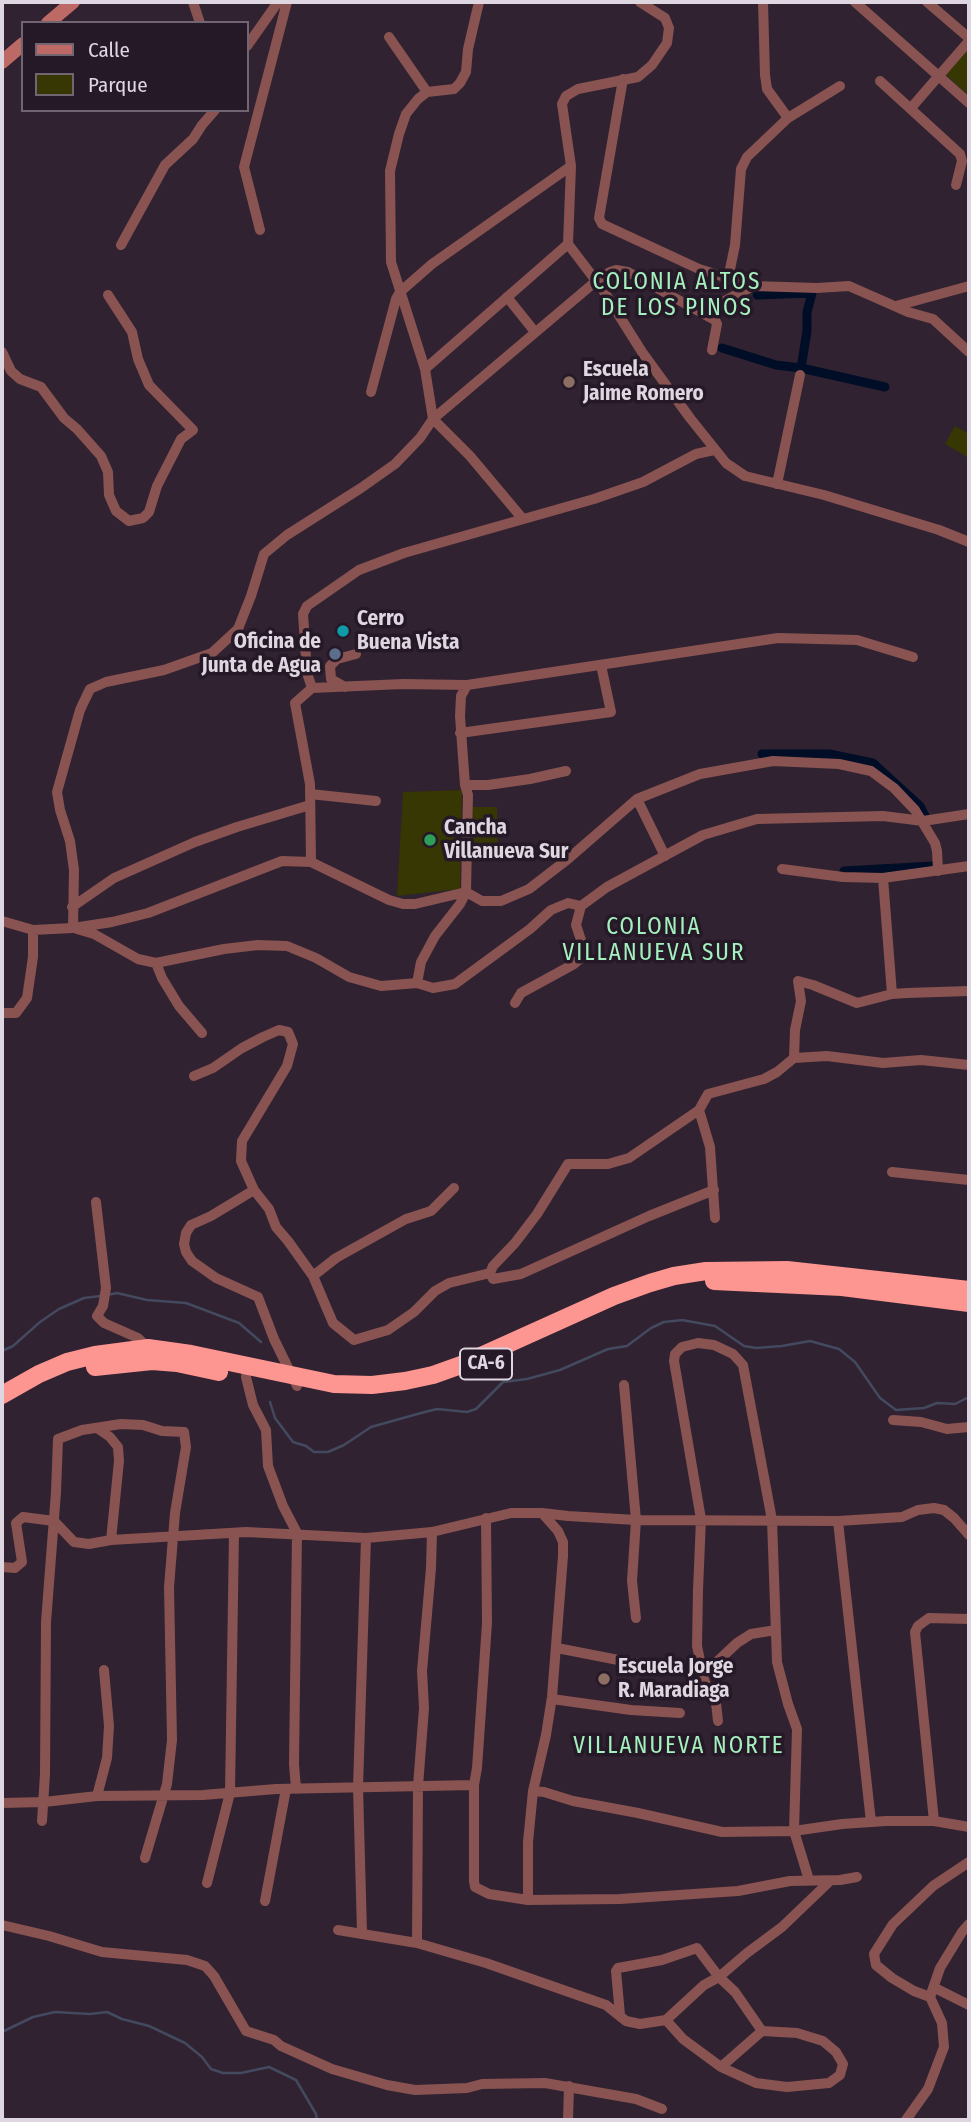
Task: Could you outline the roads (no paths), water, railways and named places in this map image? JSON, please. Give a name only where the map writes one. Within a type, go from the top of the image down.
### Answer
[{"type":"highway","name":"CA-6","points":[[2,1407],[46,1383],[86,1368],[152,1361],[334,1384],[372,1385],[433,1375],[614,1296],[662,1279],[706,1270],[787,1270],[969,1290]]},
{"type":"highway","name":"CA-6","points":[[295,1381],[324,1392],[355,1394],[407,1391],[432,1386],[457,1378],[627,1303],[690,1283],[713,1281],[842,1287],[969,1303]]},
{"type":"highway","name":"CA-6","points":[[2,1395],[67,1362],[95,1355],[148,1348],[191,1354],[247,1372]]},
{"type":"street","points":[[50,21],[72,2]]},
{"type":"street","points":[[193,2],[199,21]]},
{"type":"street","points":[[248,45],[278,2]]},
{"type":"street","points":[[260,230],[244,167],[287,2]]},
{"type":"street","points":[[640,2],[665,18],[669,28],[667,43],[652,65],[638,76],[578,89],[566,96],[562,104],[571,166],[568,244],[603,290],[642,352],[726,463],[746,476],[824,495],[969,542]]},
{"type":"street","points":[[763,2],[766,82],[788,118]]},
{"type":"street","points":[[855,2],[969,103]]},
{"type":"street","points":[[911,108],[969,39],[927,2]]},
{"type":"street","points":[[481,3],[468,49],[466,72],[460,83],[454,89],[427,92],[406,114],[390,171],[390,262],[425,369],[433,419],[470,456],[522,518]]},
{"type":"street","points":[[389,37],[427,92]]},
{"type":"street","points":[[2,62],[21,46]]},
{"type":"street","points":[[623,79],[599,218],[602,223],[699,269],[753,286],[849,286],[933,320],[969,352]]},
{"type":"street","points":[[880,81],[960,154],[962,161],[956,185]]},
{"type":"street","points":[[728,279],[735,245],[741,169],[747,157],[788,118],[840,86]]},
{"type":"street","points":[[121,245],[165,165],[193,139],[213,112]]},
{"type":"street","points":[[372,392],[400,292],[432,264],[571,166]]},
{"type":"street","points":[[425,369],[568,244]]},
{"type":"street","points":[[73,928],[74,870],[70,841],[57,792],[80,710],[90,689],[106,682],[164,670],[212,653],[238,629],[264,554],[287,535],[396,464],[433,419],[610,272],[623,271],[715,320],[717,324],[712,350]]},
{"type":"street","points":[[702,313],[753,286]]},
{"type":"street","points":[[896,306],[969,286]]},
{"type":"street","points":[[2,352],[11,371],[20,379],[41,387],[64,418],[101,456],[108,472],[109,495],[116,511],[129,521],[143,518],[149,512],[157,485],[181,439],[193,430],[149,385],[138,359],[132,331],[107,295]]},
{"type":"street","points":[[507,297],[535,332]]},
{"type":"street","points":[[777,484],[800,375]]},
{"type":"street","points":[[312,688],[307,673],[303,614],[307,606],[359,570],[404,553],[594,499],[643,482],[696,454],[714,450]]},
{"type":"street","points":[[312,862],[307,765],[295,703],[312,688],[403,684],[467,685],[778,638],[857,640],[913,657]]},
{"type":"street","points":[[346,687],[331,679],[330,666],[337,659],[356,654]]},
{"type":"street","points":[[460,733],[611,712],[601,665]]},
{"type":"street","points":[[417,983],[421,962],[435,936],[466,892],[468,795],[460,733],[461,696],[467,685]]},
{"type":"street","points":[[2,921],[33,930],[112,922],[148,913],[282,861],[312,862],[389,900],[403,904],[415,904],[466,892],[482,901],[501,901],[528,889],[568,859],[637,799],[700,774],[773,761],[839,764],[871,771],[894,788],[923,821],[935,843],[938,871]]},
{"type":"street","points":[[465,785],[488,785],[566,771]]},
{"type":"street","points":[[637,799],[665,856]]},
{"type":"street","points":[[72,907],[130,870],[310,800],[376,801]]},
{"type":"street","points":[[515,1003],[521,993],[574,964],[583,956],[584,948],[576,925],[581,905],[607,887],[704,835],[757,819],[883,816],[923,821],[969,814]]},
{"type":"street","points":[[782,869],[843,877],[883,878],[969,866]]},
{"type":"street","points":[[883,878],[892,994]]},
{"type":"street","points":[[73,928],[94,934],[138,959],[156,963],[224,948],[258,944],[287,946],[316,958],[349,977],[381,986],[417,983],[433,988],[455,984],[530,929],[551,910],[568,903],[581,905]]},
{"type":"street","points":[[2,1013],[16,1013],[27,998],[33,957],[33,930]]},
{"type":"street","points":[[156,963],[179,1006],[202,1033]]},
{"type":"street","points":[[794,1058],[795,1030],[801,1001],[798,981],[857,1003],[892,994],[969,991]]},
{"type":"street","points":[[194,1076],[213,1068],[263,1037],[279,1030],[288,1032],[293,1044],[287,1066],[242,1141],[241,1161],[254,1190],[269,1209],[276,1227],[313,1276],[333,1323],[354,1340],[388,1330],[414,1312],[435,1291],[449,1283],[490,1273]]},
{"type":"street","points":[[490,1273],[537,1214],[568,1164],[608,1164],[629,1158],[699,1110],[708,1094],[764,1079],[794,1058],[827,1056],[883,1063],[921,1060],[969,1065]]},
{"type":"street","points":[[699,1110],[710,1147],[715,1218]]},
{"type":"street","points":[[892,1172],[969,1180]]},
{"type":"street","points":[[313,1276],[336,1258],[396,1225],[431,1211],[454,1188]]},
{"type":"street","points":[[254,1190],[191,1225],[184,1244],[192,1261],[216,1278],[258,1297],[274,1339],[295,1381]]},
{"type":"street","points":[[490,1273],[494,1279],[521,1274],[714,1190]]},
{"type":"street","points":[[96,1202],[106,1288],[97,1316],[104,1323],[138,1338],[148,1348]]},
{"type":"street","points":[[718,1721],[716,1703],[703,1675],[697,1646],[701,1519],[674,1361],[675,1354],[682,1347],[698,1343],[713,1345],[733,1354],[743,1365],[772,1520],[777,1662],[797,1729],[794,1831],[808,1880]]},
{"type":"street","points":[[247,1372],[253,1405],[265,1430],[268,1466],[283,1506],[297,1533],[294,1764],[291,1789],[265,1901]]},
{"type":"street","points":[[624,1385],[636,1520],[632,1581],[636,1618]]},
{"type":"street","points":[[893,1420],[921,1422],[947,1429],[969,1427]]},
{"type":"street","points":[[42,1821],[47,1680],[46,1622],[58,1439],[82,1430],[121,1423],[143,1424],[163,1431],[184,1432],[186,1447],[172,1536],[169,1600],[172,1740],[167,1784],[145,1858]]},
{"type":"street","points":[[97,1428],[118,1447],[111,1540]]},
{"type":"street","points":[[2,1567],[15,1568],[22,1562],[16,1523],[23,1517],[54,1521],[74,1542],[89,1544],[111,1540],[234,1533],[297,1533],[366,1538],[432,1532],[511,1513],[636,1520],[838,1521],[902,1517],[918,1510],[934,1508],[944,1510],[969,1535]]},
{"type":"street","points":[[528,1900],[528,1842],[533,1791],[552,1699],[563,1542],[558,1531],[542,1513]]},
{"type":"street","points":[[486,1518],[487,1623],[474,1785],[475,1887],[489,1894],[528,1900],[620,1899],[738,1891],[790,1881],[830,1881],[857,1877]]},
{"type":"street","points":[[838,1521],[871,1822]]},
{"type":"street","points":[[417,1943],[418,1786],[424,1708],[422,1671],[432,1532]]},
{"type":"street","points":[[208,1883],[230,1793],[234,1533]]},
{"type":"street","points":[[362,1932],[358,1787],[366,1538]]},
{"type":"street","points":[[934,1821],[915,1632],[918,1626],[929,1618],[969,1619]]},
{"type":"street","points":[[703,1675],[737,1643],[751,1634],[776,1630]]},
{"type":"street","points":[[556,1648],[654,1667]]},
{"type":"street","points":[[97,1796],[107,1758],[109,1726],[104,1670]]},
{"type":"street","points":[[552,1699],[631,1710],[680,1713]]},
{"type":"street","points":[[2,1803],[97,1796],[474,1785]]},
{"type":"street","points":[[533,1791],[722,1832],[794,1831],[871,1822],[934,1821],[969,1827]]},
{"type":"street","points":[[969,1862],[933,1886],[893,1924],[874,1954],[876,1965],[914,1991],[932,1992],[969,2005]]},
{"type":"street","points":[[338,1930],[417,1943],[486,1963],[606,2005],[626,2021],[640,2024],[666,2020],[704,1985],[719,1977],[782,1927],[830,1881]]},
{"type":"street","points":[[906,2120],[928,2089],[944,2047],[942,2023],[932,1992],[940,1968],[969,1924]]},
{"type":"street","points":[[2,1925],[102,1952],[187,1960],[205,1966],[215,1976],[246,2031],[274,2040],[281,2046],[331,2069],[387,2085],[415,2090],[545,2082],[636,2099],[662,2109]]},
{"type":"street","points":[[620,2015],[616,1971],[621,1967],[662,1959],[697,1948],[719,1977],[735,1992],[762,2031]]},
{"type":"street","points":[[666,2020],[683,2039],[721,2067],[756,2082],[787,2087],[829,2084],[840,2075],[842,2069],[841,2059],[823,2041],[797,2033],[762,2031],[721,2067]]},
{"type":"street","points":[[568,2120],[569,2086]]},
{"type":"waterway","points":[[722,348],[776,365],[801,368],[807,312],[812,293],[757,295]]},
{"type":"waterway","points":[[800,371],[801,368],[885,387]]},
{"type":"waterway","points":[[762,754],[829,754],[873,763],[920,806],[925,816]]},
{"type":"waterway","points":[[844,871],[933,866]]},
{"type":"waterway","points":[[107,1295],[117,1293],[147,1300],[186,1303],[239,1323],[261,1342]]},
{"type":"waterway","points":[[2,1351],[13,1346],[59,1309],[84,1298],[101,1296]]},
{"type":"waterway","points":[[270,1402],[275,1418],[293,1442],[314,1452],[328,1452],[371,1427],[437,1409],[467,1412],[476,1409],[503,1382],[560,1370],[608,1349],[627,1346],[664,1322],[682,1320],[715,1326],[744,1346],[756,1348],[810,1341],[839,1349],[855,1362],[880,1398],[896,1410],[924,1408],[937,1403],[955,1404],[969,1397]]},
{"type":"waterway","points":[[2,2032],[33,2017],[55,2012],[107,2012],[149,2026],[185,2043],[202,2057],[211,2069],[223,2073],[241,2073],[269,2067],[296,2080],[317,2120]]},
{"type":"place","name":"Escuela Jaime Romero","points":[[569,382]]},
{"type":"place","name":"Cerro Buena Vista","points":[[343,631]]},
{"type":"place","name":"Oficina de Junta de Agua","points":[[335,654]]},
{"type":"place","name":"Cancha Villanueva Sur","points":[[430,840]]},
{"type":"place","name":"Escuela Jorge R. Maradiaga","points":[[604,1679]]},
{"type":"district","name":"COLONIA ALTOS DE LOS PINOS","points":[[677,296]]},
{"type":"district","name":"COLONIA VILLANUEVA SUR","points":[[654,941]]},
{"type":"district","name":"VILLANUEVA NORTE","points":[[679,1747]]}]
